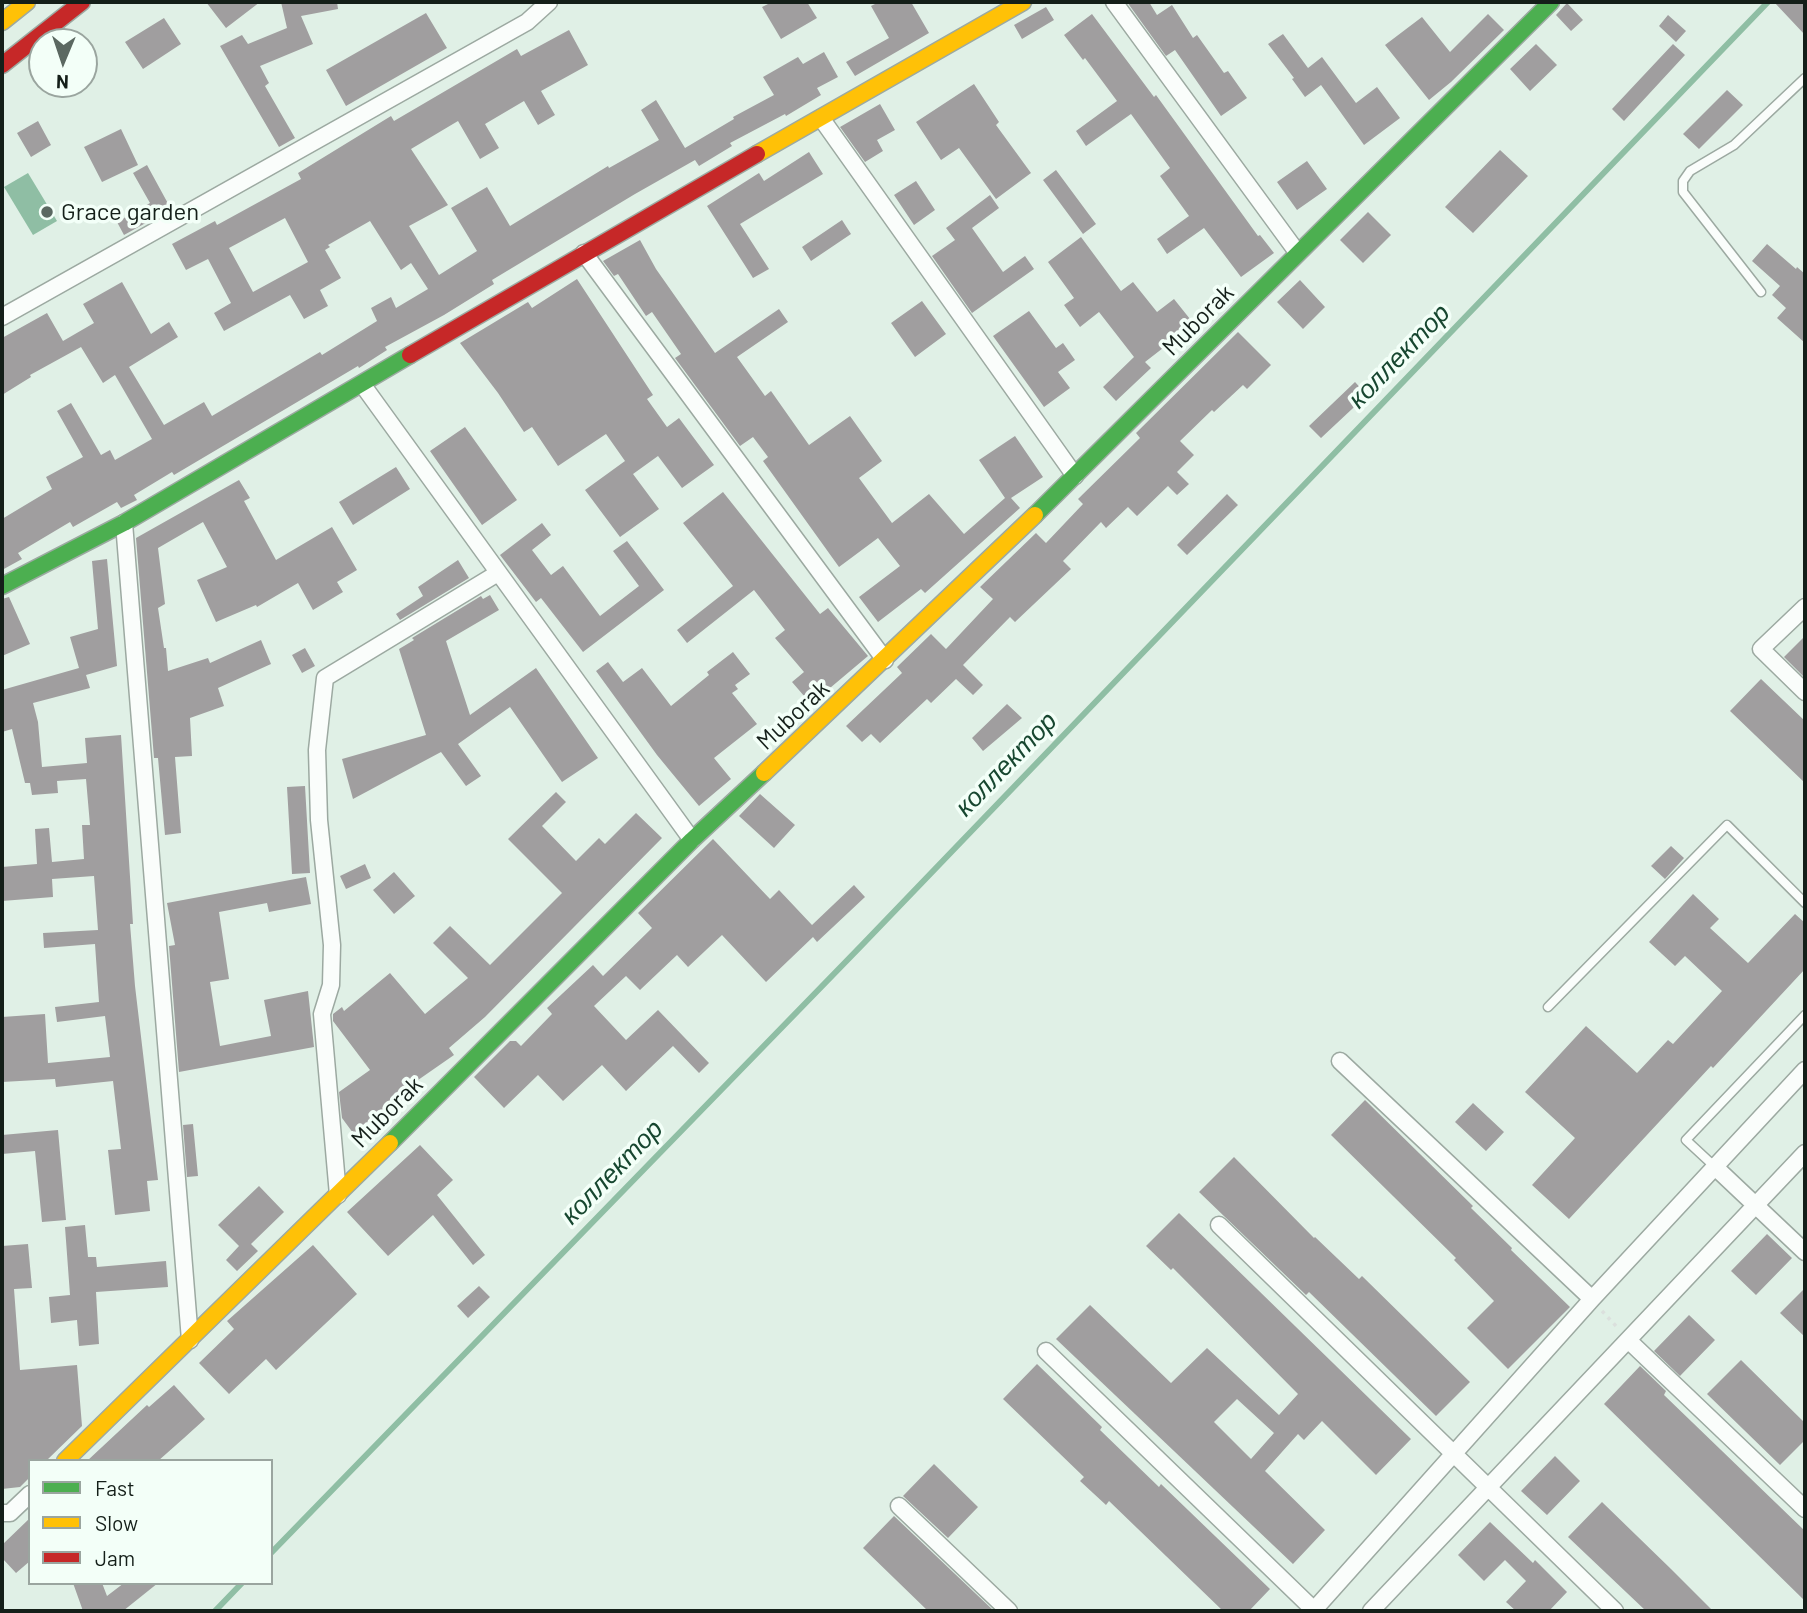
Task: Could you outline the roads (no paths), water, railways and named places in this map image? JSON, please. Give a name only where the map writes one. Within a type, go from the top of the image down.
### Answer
[{"type":"main road","points":[[2,22],[27,2]]},
{"type":"main road","points":[[2,65],[82,2]]},
{"type":"main road","points":[[2,586],[124,523],[584,253],[1023,2]]},
{"type":"main road","name":"Muborak","points":[[67,1459],[338,1195],[692,840],[885,660],[1075,476],[1551,2]]},
{"type":"street","points":[[2,317],[527,22],[549,2]]},
{"type":"street","points":[[1114,2],[1297,252]]},
{"type":"street","points":[[821,118],[1075,476]]},
{"type":"street","points":[[584,253],[885,660]]},
{"type":"street","points":[[362,384],[692,840]]},
{"type":"street","points":[[124,523],[190,1340]]},
{"type":"street","points":[[338,1195],[322,1014],[331,985],[332,945],[319,820],[317,750],[326,678],[498,573]]},
{"type":"street","points":[[1805,607],[1761,649],[1805,692]]},
{"type":"street","points":[[1340,1061],[1592,1299]]},
{"type":"street","points":[[1046,1351],[1314,1611],[1592,1299],[1805,1070]]},
{"type":"street","points":[[1371,1611],[1805,1153]]},
{"type":"street","points":[[1714,1166],[1805,1252]]},
{"type":"street","points":[[1219,1225],[1615,1611]]},
{"type":"street","points":[[1628,1340],[1805,1509]]},
{"type":"street","points":[[2,1513],[10,1513],[28,1496]]},
{"type":"street","points":[[899,1506],[1009,1611]]},
{"type":"lane","points":[[1761,292],[1683,192],[1683,181],[1690,171],[1734,145],[1805,78]]},
{"type":"lane","points":[[1548,1007],[1727,825],[1805,903]]},
{"type":"lane","points":[[1714,1166],[1686,1140],[1805,1015]]},
{"type":"waterway","name":"коллектор","points":[[273,1551],[862,945],[1768,2]]},
{"type":"waterway","name":"коллектор","points":[[215,1611],[240,1585]]},
{"type":"place","name":"Grace garden","points":[[47,212]]}]
